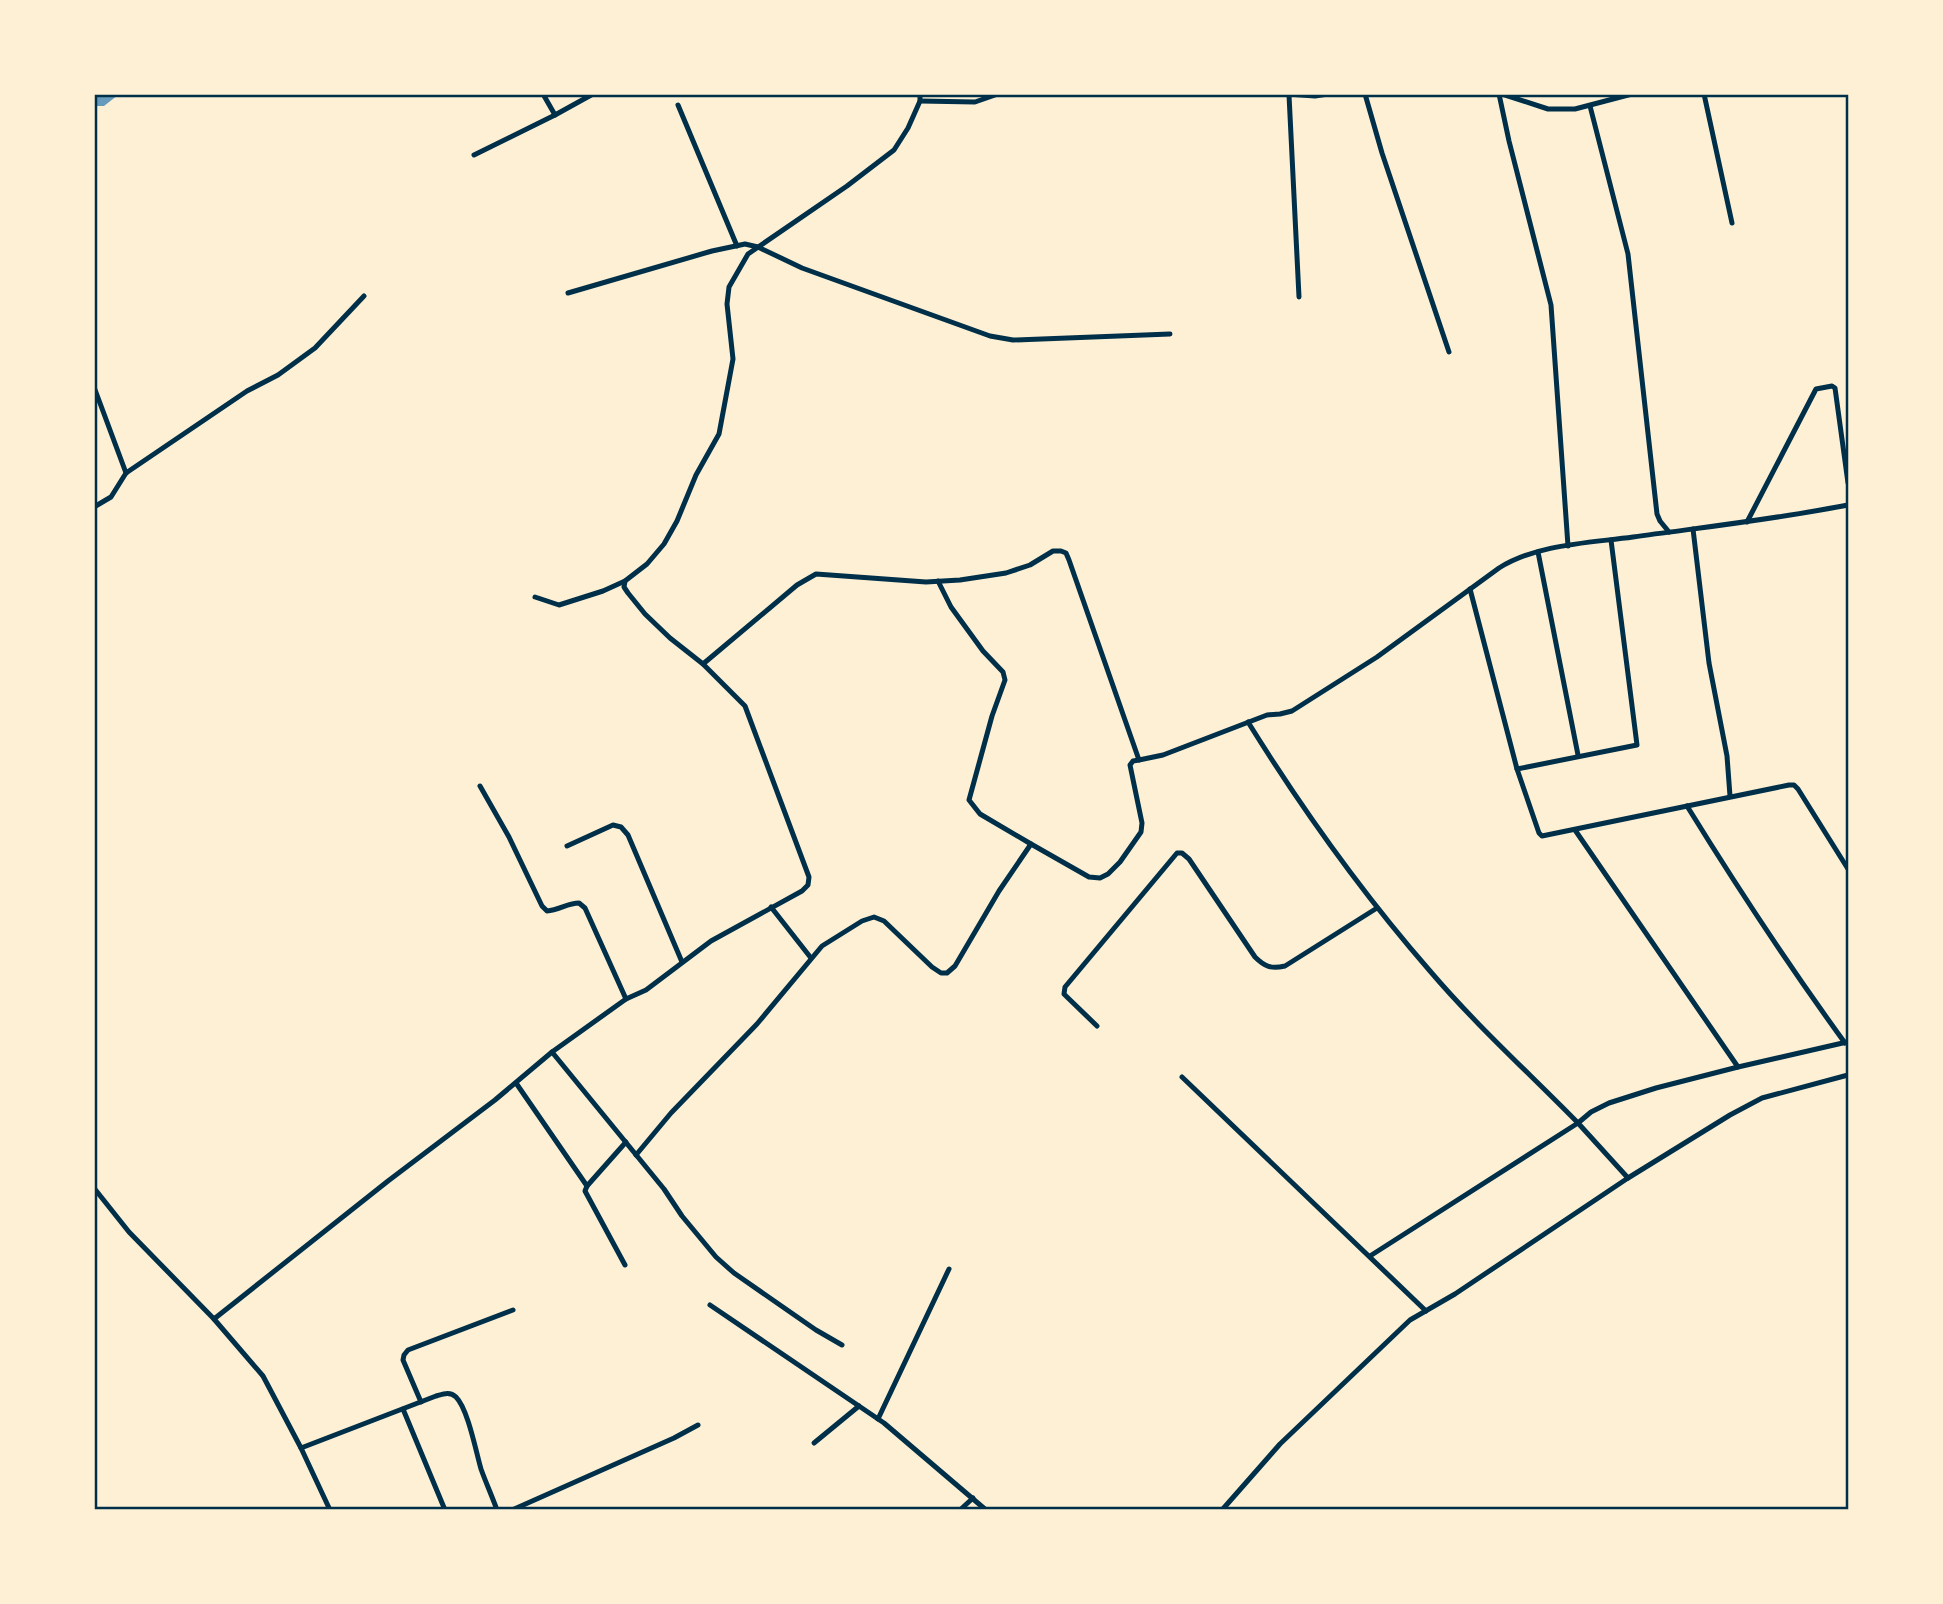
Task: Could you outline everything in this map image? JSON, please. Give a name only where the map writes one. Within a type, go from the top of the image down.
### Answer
[{"type":"street","points":[[543,94],[555,116]]},
{"type":"street","points":[[474,155],[555,116],[593,94]]},
{"type":"street","points":[[535,597],[559,605],[603,592],[625,581],[647,564],[664,544],[677,521],[696,475],[719,434],[733,359],[727,304],[729,287],[748,254],[847,187],[894,150],[908,128],[920,98],[975,102],[998,94]]},
{"type":"street","points":[[1299,297],[1288,95],[1328,94]]},
{"type":"street","points":[[1365,94],[1382,153],[1449,352]]},
{"type":"street","points":[[1568,546],[1550,305],[1509,141],[1501,94],[1548,109],[1575,109],[1632,94]]},
{"type":"street","points":[[1703,94],[1732,223]]},
{"type":"street","points":[[678,105],[737,246]]},
{"type":"street","points":[[1590,106],[1628,254],[1657,514],[1670,532]]},
{"type":"street","points":[[568,293],[745,244],[758,247],[802,268],[990,336],[1013,340],[1170,334]]},
{"type":"street","points":[[94,507],[111,497],[126,473],[247,390],[278,375],[315,348],[364,296]]},
{"type":"street","points":[[1747,522],[1816,389],[1832,386],[1835,388],[1849,483]]},
{"type":"street","points":[[94,387],[126,473]]},
{"type":"street","points":[[938,581],[951,607],[1003,673],[1005,680],[992,716],[969,800],[980,814],[1089,877],[1100,878],[1120,862],[1141,832],[1142,823],[1130,765],[1133,761],[1163,755],[1267,715],[1292,711],[1377,657],[1510,561],[1568,546],[1849,505]]},
{"type":"street","points":[[1693,529],[1709,663],[1727,756],[1730,796]]},
{"type":"street","points":[[1517,769],[1637,744],[1611,540]]},
{"type":"street","points":[[703,664],[797,585],[816,575],[926,582],[960,580],[1006,573],[1030,565],[1053,551],[1060,551],[1066,554],[1069,560],[1139,760]]},
{"type":"street","points":[[1538,552],[1578,755]]},
{"type":"street","points":[[214,1319],[387,1181],[495,1101],[552,1052],[626,999],[646,990],[711,941],[802,891],[808,885],[809,877],[745,706],[703,664],[645,614],[624,587],[625,581]]},
{"type":"street","points":[[1470,589],[1517,769],[1542,836],[1794,785],[1849,869]]},
{"type":"street","points":[[1248,722],[1308,815],[1377,908],[1430,972],[1628,1178]]},
{"type":"street","points":[[480,786],[509,837],[542,906],[547,911],[572,903],[579,903],[585,908],[626,999]]},
{"type":"street","points":[[1370,1256],[1578,1124],[1591,1112],[1609,1103],[1656,1088],[1847,1042],[1811,996],[1732,879],[1687,806]]},
{"type":"street","points":[[567,846],[613,825],[621,827],[628,835],[682,962]]},
{"type":"street","points":[[1575,830],[1738,1067]]},
{"type":"street","points":[[636,1155],[671,1113],[757,1024],[822,946],[862,921],[874,917],[884,921],[932,967],[947,974],[955,966],[999,891],[1031,844]]},
{"type":"street","points":[[1097,1026],[1064,994],[1065,987],[1177,853],[1189,859],[1255,957],[1269,968],[1285,966],[1377,908]]},
{"type":"street","points":[[771,907],[811,958]]},
{"type":"street","points":[[552,1052],[716,1257],[734,1273],[842,1345]]},
{"type":"street","points":[[1222,1510],[1280,1444],[1410,1321],[1466,1287],[1628,1178],[1730,1115],[1762,1098],[1849,1074]]},
{"type":"street","points":[[1182,1077],[1426,1311]]},
{"type":"street","points":[[516,1083],[587,1186]]},
{"type":"street","points":[[625,1265],[585,1191],[626,1142]]},
{"type":"street","points":[[94,1188],[129,1231],[214,1319],[263,1376],[330,1510]]},
{"type":"street","points":[[878,1419],[948,1269]]},
{"type":"street","points":[[710,1305],[878,1419],[986,1510]]},
{"type":"street","points":[[421,1402],[403,1360],[408,1350],[513,1310]]},
{"type":"street","points":[[301,1448],[445,1393],[452,1394],[458,1398],[466,1417],[497,1510]]},
{"type":"street","points":[[814,1443],[859,1406]]},
{"type":"street","points":[[403,1409],[445,1510]]},
{"type":"street","points":[[512,1510],[698,1425]]},
{"type":"street","points":[[960,1510],[973,1498]]},
{"type":"water","points":[[94,95],[118,95],[104,106],[95,106]]}]
